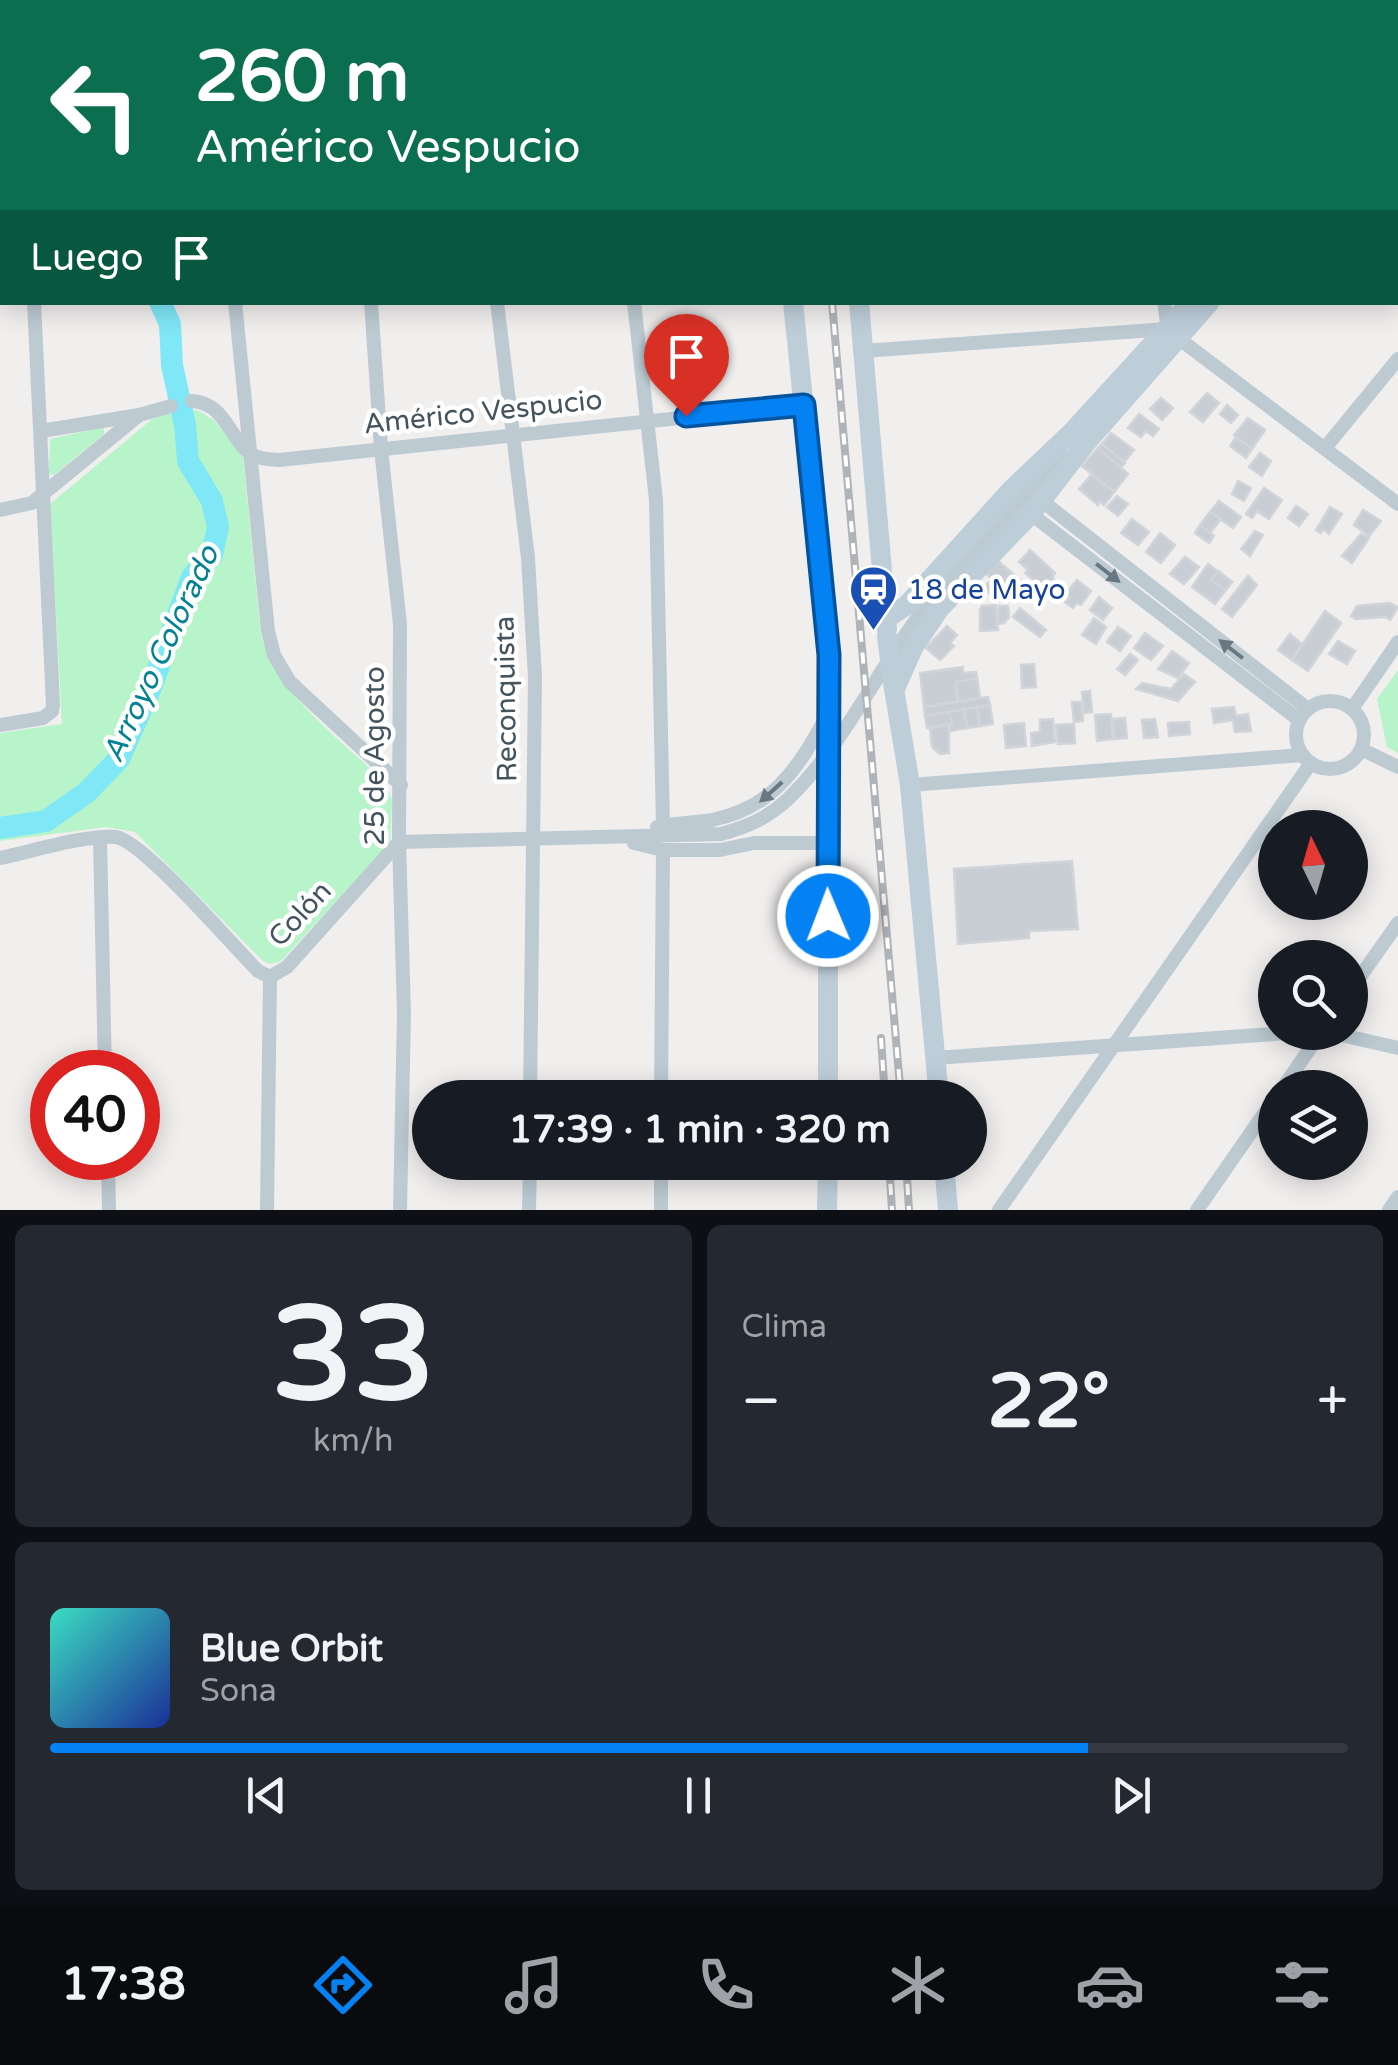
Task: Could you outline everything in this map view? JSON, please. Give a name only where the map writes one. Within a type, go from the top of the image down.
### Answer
[{"type":"street","points":[[0,725],[43,718],[53,705],[34,305]]},
{"type":"street","points":[[235,305],[248,452],[268,631],[274,654],[290,682],[401,784]]},
{"type":"street","name":"25 de Agosto","points":[[370,305],[400,624],[399,842],[404,1013],[400,1210]]},
{"type":"street","name":"Reconquista","points":[[497,305],[528,558],[535,677],[530,1080]]},
{"type":"street","points":[[634,305],[656,500],[663,826]]},
{"type":"street","points":[[793,305],[829,655],[828,1080]]},
{"type":"street","points":[[860,305],[887,628],[910,785],[937,1080]]},
{"type":"street","points":[[1165,305],[1173,334],[1398,504]]},
{"type":"street","points":[[1173,334],[1189,305]]},
{"type":"street","points":[[399,842],[721,834],[747,828],[767,816],[797,789],[948,579],[1173,334],[1207,305]]},
{"type":"street","points":[[863,351],[1173,334]]},
{"type":"street","points":[[1326,448],[1398,360]]},
{"type":"street","points":[[192,401],[214,407],[248,452]]},
{"type":"street","name":"Américo Vespucio","points":[[248,452],[279,460],[804,405]]},
{"type":"street","points":[[41,430],[139,416],[171,406]]},
{"type":"street","points":[[0,510],[32,503],[139,416]]},
{"type":"street","points":[[887,628],[1012,489],[1079,438]]},
{"type":"street","points":[[894,682],[940,608],[1036,507],[1079,438]]},
{"type":"street","points":[[1036,507],[1303,714]]},
{"type":"street","points":[[1352,709],[1398,642]]},
{"type":"street","points":[[1322,702],[1338,702],[1352,709],[1364,735],[1361,749],[1345,765],[1322,768],[1307,759],[1297,744],[1303,714],[1322,702]]},
{"type":"street","points":[[614,839],[663,826],[733,815],[762,800],[787,777],[828,721]]},
{"type":"street","points":[[1361,749],[1398,767]]},
{"type":"street","points":[[910,785],[1307,759]]},
{"type":"street","points":[[999,1210],[1307,759]]},
{"type":"street","points":[[0,858],[100,838],[105,1050]]},
{"type":"street","name":"Colón","points":[[100,838],[116,838],[135,846],[258,971],[270,978],[286,967],[399,842]]},
{"type":"street","points":[[614,839],[662,850],[720,850],[754,843],[827,843]]},
{"type":"street","points":[[661,1080],[662,850]]},
{"type":"street","points":[[1368,966],[1398,923]]},
{"type":"street","points":[[267,1210],[270,978]]},
{"type":"street","points":[[935,1058],[1258,1035]]},
{"type":"street","points":[[1368,1042],[1398,1048]]},
{"type":"street","points":[[1197,1210],[1258,1122]]},
{"type":"street","points":[[108,1180],[109,1210]]},
{"type":"street","points":[[530,1180],[530,1210]]},
{"type":"street","points":[[661,1180],[661,1210]]},
{"type":"street","points":[[827,1210],[828,1180]]},
{"type":"street","points":[[946,1180],[948,1210]]},
{"type":"street","points":[[1389,1210],[1398,1197]]},
{"type":"green space","points":[[197,410],[214,420],[243,457],[261,636],[270,658],[297,698],[386,783],[392,801],[390,843],[281,961],[270,964],[135,832],[106,827],[0,841],[0,733],[62,724],[50,504],[157,415]]},
{"type":"green space","points":[[104,427],[104,434],[54,475],[49,474],[50,439]]},
{"type":"green space","points":[[1398,670],[1398,753],[1387,747],[1377,699]]},
{"type":"building","points":[[1207,393],[1219,403],[1203,422],[1190,412]]},
{"type":"building","points":[[1161,398],[1173,408],[1162,420],[1150,409]]},
{"type":"building","points":[[1227,405],[1238,415],[1231,423],[1220,414]]},
{"type":"building","points":[[1139,414],[1159,429],[1153,436],[1146,431],[1141,437],[1128,428]]},
{"type":"building","points":[[1248,418],[1265,430],[1252,449],[1234,435]]},
{"type":"building","points":[[1111,433],[1134,450],[1124,462],[1102,444]]},
{"type":"building","points":[[1236,437],[1252,449],[1246,458],[1230,446]]},
{"type":"building","points":[[1102,444],[1125,463],[1120,468],[1098,448]]},
{"type":"building","points":[[1098,448],[1128,474],[1114,492],[1082,466]]},
{"type":"building","points":[[1260,453],[1271,461],[1262,476],[1249,467]]},
{"type":"building","points":[[1091,475],[1114,492],[1104,505],[1100,501],[1098,505],[1079,489]]},
{"type":"building","points":[[1238,481],[1251,488],[1244,501],[1232,494]]},
{"type":"building","points":[[1264,488],[1282,500],[1269,519],[1257,511],[1252,518],[1246,514]]},
{"type":"building","points":[[1117,496],[1128,504],[1118,516],[1107,507]]},
{"type":"building","points":[[1219,501],[1241,517],[1233,528],[1210,512]]},
{"type":"building","points":[[1296,506],[1308,514],[1299,526],[1288,518]]},
{"type":"building","points":[[1330,507],[1342,514],[1329,534],[1323,529],[1321,533],[1316,530]]},
{"type":"building","points":[[1363,510],[1381,521],[1369,536],[1354,525]]},
{"type":"building","points":[[1210,512],[1221,519],[1210,533],[1200,525]]},
{"type":"building","points":[[1132,519],[1149,532],[1138,545],[1121,533]]},
{"type":"building","points":[[1200,525],[1214,536],[1209,543],[1195,533]]},
{"type":"building","points":[[1255,531],[1263,535],[1250,556],[1241,549]]},
{"type":"building","points":[[1160,533],[1175,545],[1161,563],[1146,552]]},
{"type":"building","points":[[1361,534],[1369,538],[1352,563],[1342,556]]},
{"type":"building","points":[[1030,550],[1055,573],[1052,578],[1065,587],[1062,591],[1057,586],[1050,594],[1025,573],[1028,570],[1019,562]]},
{"type":"building","points":[[1185,557],[1199,567],[1184,584],[1170,574]]},
{"type":"building","points":[[998,561],[1020,580],[1008,593],[986,574]]},
{"type":"building","points":[[1208,564],[1232,582],[1215,604],[1192,587]]},
{"type":"building","points":[[1218,571],[1232,582],[1225,590],[1211,580]]},
{"type":"building","points":[[1248,576],[1257,585],[1232,617],[1222,609]]},
{"type":"building","points":[[1077,580],[1091,591],[1081,605],[1077,603],[1073,608],[1065,602],[1069,597],[1065,594]]},
{"type":"building","points":[[990,581],[1005,594],[1000,601],[983,588]]},
{"type":"building","points":[[1099,597],[1112,608],[1103,620],[1090,610]]},
{"type":"building","points":[[1389,603],[1398,607],[1390,620],[1351,616],[1357,606]]},
{"type":"building","points":[[996,605],[998,630],[980,631],[982,606]]},
{"type":"building","points":[[999,606],[1008,606],[1009,617],[997,624]]},
{"type":"building","points":[[1020,608],[1046,630],[1040,637],[1013,617]]},
{"type":"building","points":[[1325,611],[1341,623],[1308,671],[1292,660]]},
{"type":"building","points":[[1094,618],[1106,627],[1096,644],[1082,635]]},
{"type":"building","points":[[947,626],[957,635],[950,643],[954,646],[940,660],[926,648]]},
{"type":"building","points":[[1118,627],[1131,636],[1120,651],[1107,642]]},
{"type":"building","points":[[1145,633],[1163,646],[1151,660],[1134,648]]},
{"type":"building","points":[[1290,634],[1302,644],[1292,660],[1278,650]]},
{"type":"building","points":[[1338,641],[1355,651],[1347,664],[1329,654]]},
{"type":"building","points":[[1172,651],[1189,663],[1178,678],[1158,669]]},
{"type":"building","points":[[1130,654],[1138,660],[1125,675],[1117,669]]},
{"type":"building","points":[[1034,664],[1036,687],[1022,688],[1021,665]]},
{"type":"building","points":[[963,667],[963,673],[976,672],[980,699],[924,707],[920,673]]},
{"type":"building","points":[[1184,674],[1195,682],[1178,701],[1136,689],[1142,683],[1171,689]]},
{"type":"building","points":[[977,678],[980,699],[958,702],[956,682]]},
{"type":"building","points":[[1090,691],[1092,712],[1084,713],[1082,692]]},
{"type":"building","points":[[988,697],[990,705],[925,716],[924,707]]},
{"type":"building","points":[[1072,702],[1081,702],[1083,721],[1074,722]]},
{"type":"building","points":[[990,705],[993,724],[980,726],[977,707]]},
{"type":"building","points":[[977,707],[980,726],[967,728],[964,709]]},
{"type":"building","points":[[1234,707],[1236,716],[1248,714],[1251,731],[1235,732],[1233,720],[1214,723],[1212,709]]},
{"type":"building","points":[[964,709],[967,728],[950,731],[949,712]]},
{"type":"building","points":[[949,712],[952,724],[927,728],[925,716]]},
{"type":"building","points":[[1111,714],[1113,739],[1097,741],[1095,715]]},
{"type":"building","points":[[1125,718],[1127,738],[1115,739],[1113,719]]},
{"type":"building","points":[[1053,719],[1055,742],[1032,746],[1031,733],[1040,732],[1040,720]]},
{"type":"building","points":[[1155,719],[1158,737],[1144,738],[1142,720]]},
{"type":"building","points":[[1189,722],[1190,734],[1169,736],[1168,723]]},
{"type":"building","points":[[1024,723],[1026,746],[1006,748],[1004,725]]},
{"type":"building","points":[[949,724],[949,753],[940,754],[932,747],[930,728]]},
{"type":"building","points":[[1074,724],[1075,743],[1058,744],[1056,725]]},
{"type":"building","points":[[1072,861],[1078,929],[1029,931],[1029,938],[958,944],[954,869]]},
{"type":"waterway","name":"Arroyo Colorado","points":[[0,828],[46,821],[86,793],[119,759],[152,685],[192,577],[212,555],[218,527],[212,501],[188,461],[172,365],[170,324],[161,305]]},
{"type":"railway","points":[[832,305],[899,1080]]},
{"type":"railway","points":[[881,1038],[884,1080]]},
{"type":"railway","points":[[890,1180],[892,1210]]},
{"type":"railway","points":[[907,1180],[909,1210]]},
{"type":"place","name":"18 de Mayo","points":[[873,632]]},
{"type":"route","points":[[686,416],[804,405],[829,655],[828,916]]}]
